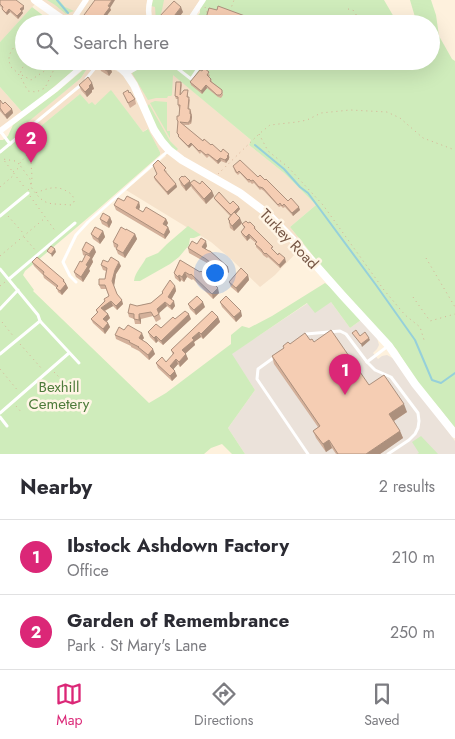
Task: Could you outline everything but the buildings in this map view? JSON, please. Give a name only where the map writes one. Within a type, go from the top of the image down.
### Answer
[{"type":"street","points":[[35,0],[57,15]]},
{"type":"street","points":[[76,15],[86,0]]},
{"type":"street","points":[[148,15],[150,0]]},
{"type":"street","points":[[194,14],[203,0]]},
{"type":"street","points":[[0,131],[56,89],[78,70]]},
{"type":"street","name":"Turkey Road","points":[[123,70],[134,85],[154,130],[169,150],[213,179],[240,193],[269,215],[389,346],[415,384],[455,434]]},
{"type":"street","points":[[126,73],[131,70]]},
{"type":"lane","points":[[0,152],[84,82],[93,70]]},
{"type":"lane","points":[[180,70],[191,79],[197,70]]},
{"type":"lane","points":[[0,131],[10,144]]},
{"type":"lane","points":[[76,282],[70,276],[63,262],[76,235],[88,222],[169,150]]},
{"type":"lane","points":[[0,216],[27,192]]},
{"type":"lane","points":[[8,279],[75,223]]},
{"type":"lane","points":[[0,269],[38,315],[40,320],[79,363]]},
{"type":"lane","points":[[0,309],[18,290]]},
{"type":"lane","points":[[0,354],[40,320]]},
{"type":"lane","points":[[298,340],[306,334],[340,331],[346,334],[375,370],[391,377],[418,413],[419,421],[415,434],[388,454]]},
{"type":"lane","points":[[367,362],[389,346]]},
{"type":"lane","points":[[282,352],[258,369],[257,378],[308,454]]},
{"type":"lane","points":[[0,412],[69,353]]},
{"type":"lane","points":[[0,417],[7,426]]},
{"type":"path","points":[[230,12],[234,0]]},
{"type":"path","points":[[205,7],[206,15]]},
{"type":"path","points":[[348,9],[353,10],[356,15]]},
{"type":"path","points":[[15,46],[8,58],[11,67],[20,74],[31,80],[46,70]]},
{"type":"path","points":[[21,70],[20,74],[28,91],[36,92],[45,88],[54,70]]},
{"type":"path","points":[[213,179],[270,125],[307,120],[321,113],[350,110],[387,112],[400,118],[423,138],[455,150]]},
{"type":"path","points":[[24,132],[30,140],[28,154],[32,177],[31,187],[27,192]]},
{"type":"path","points":[[259,134],[268,151],[288,167],[323,205],[384,290],[405,315],[420,327],[425,343]]},
{"type":"path","points":[[19,164],[28,154]]},
{"type":"path","points":[[35,193],[52,187],[58,187],[70,193],[74,198],[74,202],[71,205],[46,203],[40,200],[35,193],[31,187],[30,179],[16,160],[3,159],[60,236]]},
{"type":"path","points":[[13,172],[20,167]]},
{"type":"path","points":[[0,187],[15,175]]},
{"type":"path","points":[[5,212],[38,254]]},
{"type":"path","points":[[0,256],[46,218]]},
{"type":"path","points":[[426,258],[455,307]]},
{"type":"path","points":[[0,286],[8,279]]},
{"type":"path","points":[[413,297],[430,321],[455,314]]},
{"type":"path","points":[[2,322],[45,374]]},
{"type":"path","points":[[0,369],[21,395]]},
{"type":"path","points":[[51,369],[59,377]]},
{"type":"path","points":[[12,402],[22,413]]},
{"type":"shaded area","points":[[0,0],[30,0],[35,4],[25,15],[15,15],[15,26],[0,42]]},
{"type":"shaded area","points":[[39,0],[200,0],[190,15],[61,15]]},
{"type":"shaded area","points":[[86,70],[115,70],[118,72],[120,70],[168,70],[251,140],[249,145],[284,173],[316,205],[290,227],[303,243],[297,252],[275,275],[260,287],[211,242],[126,190],[166,156],[163,153],[160,155],[147,129],[143,132],[111,91],[95,105],[89,104],[79,95],[30,135],[22,126],[81,78]]},
{"type":"shaded area","points":[[0,87],[23,113],[0,129]]},
{"type":"shaded area","points":[[331,302],[350,328],[361,320],[377,338],[379,345],[373,353],[378,359],[387,355],[394,359],[455,441],[455,454],[245,454],[228,428],[255,390],[231,354],[308,303]]},
{"type":"green space","points":[[47,0],[59,0],[65,7],[74,11],[66,14]]},
{"type":"green space","points":[[153,0],[164,0],[161,15],[156,15],[155,7],[151,6]]},
{"type":"green space","points":[[206,0],[384,0],[393,15],[198,15],[200,8]]},
{"type":"green space","points":[[410,0],[431,0],[436,15],[414,15]]},
{"type":"green space","points":[[32,7],[42,15],[25,15]]},
{"type":"green space","points":[[15,26],[15,70],[74,70],[23,113],[0,87],[0,42]]},
{"type":"green space","points":[[440,38],[455,61],[455,429],[417,383],[397,350],[327,273],[290,227],[316,205],[284,173],[249,145],[251,140],[173,75],[171,96],[148,100],[132,73],[137,70],[440,70]]},
{"type":"green space","name":"Bexhill Cemetery","points":[[83,70],[86,70],[81,78],[22,127],[30,135],[80,94],[89,104],[92,102],[95,105],[111,90],[143,132],[148,129],[160,155],[25,271],[23,275],[33,291],[149,403],[166,393],[231,344],[231,335],[242,326],[249,328],[325,283],[333,289],[361,320],[350,328],[331,302],[315,313],[307,303],[232,354],[255,390],[228,428],[245,454],[232,454],[222,444],[211,448],[204,454],[0,454],[0,140],[8,136],[13,125]]},
{"type":"green space","points":[[155,101],[167,102],[167,131],[170,131],[170,138],[150,103]]},
{"type":"green space","points":[[149,104],[170,141],[178,149],[175,152],[162,137],[155,125],[147,107]]},
{"type":"green space","points":[[188,226],[201,235],[190,238],[189,245],[170,264],[140,281],[134,281],[137,272],[146,258],[158,253]]},
{"type":"green space","points":[[421,436],[438,454],[417,454],[419,453],[412,442]]},
{"type":"waterway","points":[[57,0],[68,13]]},
{"type":"waterway","points":[[255,145],[284,169],[308,193],[415,340],[432,380],[441,383],[455,373]]},
{"type":"place","name":"Garden of Remembrance","points":[[31,163]]},
{"type":"place","name":"Ibstock Ashdown Factory","points":[[345,395]]}]
